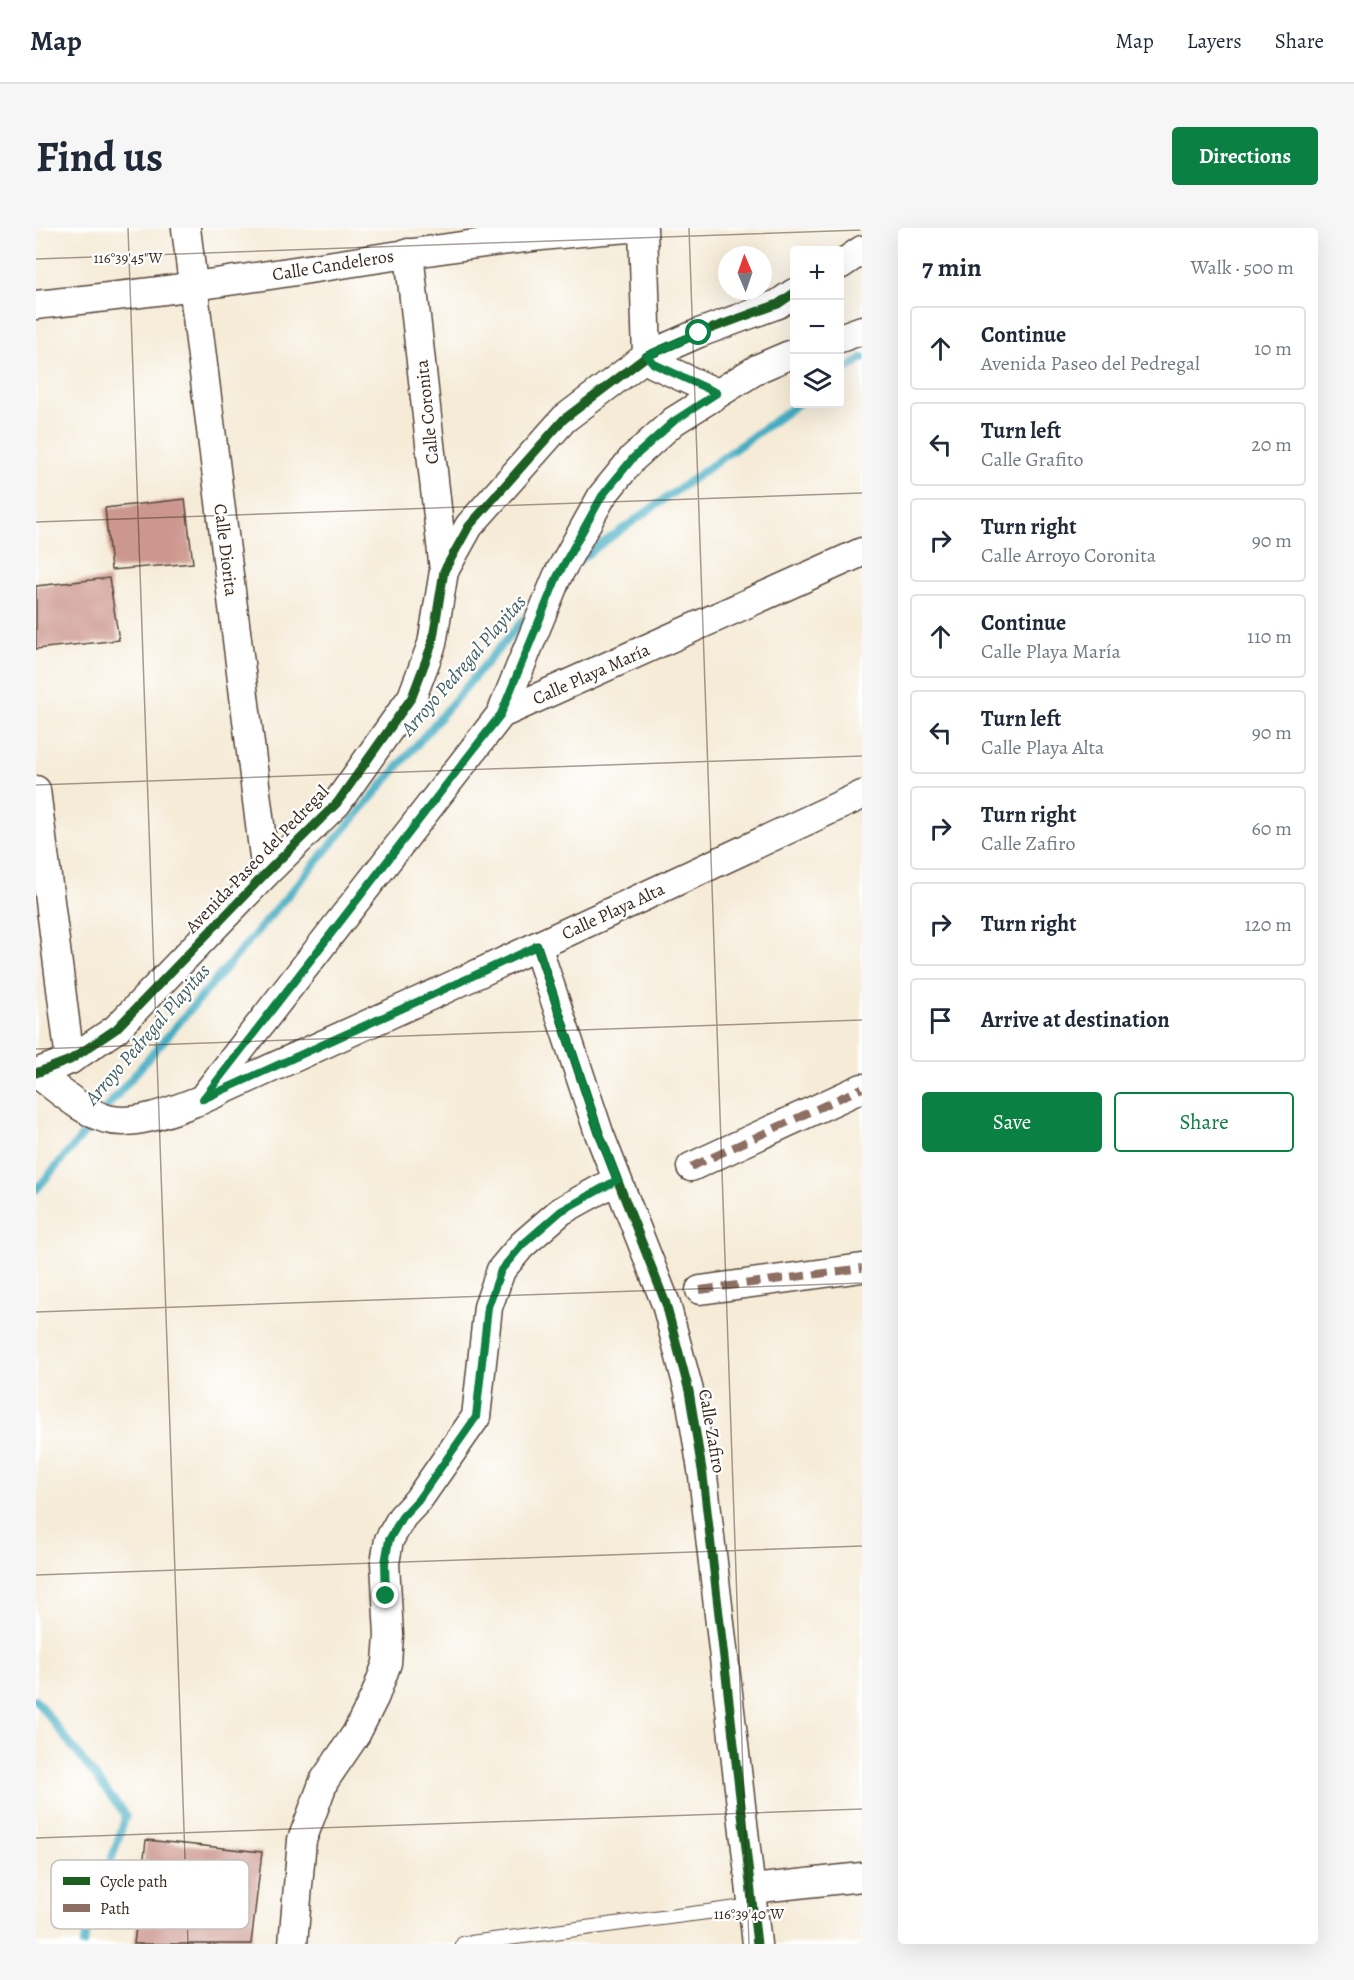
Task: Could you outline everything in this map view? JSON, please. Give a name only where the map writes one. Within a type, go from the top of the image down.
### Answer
[{"type":"street","name":"Calle Diorita","points":[[186,228],[266,873]]},
{"type":"street","name":"Calle Candeleros","points":[[36,305],[194,286],[560,233],[630,228]]},
{"type":"street","points":[[643,228],[647,356],[654,364],[717,393]]},
{"type":"street","points":[[844,261],[862,250]]},
{"type":"street","name":"Calle Coronita","points":[[410,253],[444,571]]},
{"type":"street","name":"Avenida Paseo del Pedregal","points":[[36,1073],[70,1060],[116,1029],[266,873],[337,803],[412,697],[432,644],[444,571],[469,526],[564,419],[647,356],[699,333],[778,304],[790,297]]},
{"type":"street","points":[[844,337],[862,330]]},
{"type":"street","points":[[501,714],[557,577],[602,496],[633,458],[674,421],[759,368],[790,356]]},
{"type":"street","name":"Calle Playa María","points":[[203,1099],[501,714],[862,552]]},
{"type":"street","points":[[36,790],[70,1060]]},
{"type":"street","name":"Calle Playa Alta","points":[[36,1073],[93,1113],[109,1119],[145,1118],[169,1112],[203,1099],[432,995],[862,795]]},
{"type":"street","name":"Calle Zafiro","points":[[537,946],[599,1133],[666,1304],[688,1391],[703,1476],[757,1944]]},
{"type":"street","points":[[691,1167],[862,1088]]},
{"type":"street","points":[[293,1944],[302,1840],[324,1781],[356,1734],[375,1696],[387,1663],[389,1635],[385,1563],[389,1540],[402,1517],[418,1500],[476,1417],[488,1307],[501,1270],[522,1245],[561,1211],[617,1180]]},
{"type":"street","points":[[700,1290],[862,1268]]},
{"type":"street","points":[[752,1897],[862,1877]]},
{"type":"lane","points":[[463,1944],[752,1897]]},
{"type":"building","points":[[185,499],[193,563],[111,570],[105,508]]},
{"type":"building","points":[[109,578],[119,640],[36,649],[36,586]]},
{"type":"building","points":[[146,1840],[262,1852],[251,1944],[134,1944],[136,1929],[249,1929],[249,1860],[144,1860]]},
{"type":"waterway","name":"Arroyo Pedregal Playitas","points":[[844,371],[862,358]]},
{"type":"waterway","name":"Arroyo Pedregal Playitas","points":[[579,560],[792,408]]},
{"type":"waterway","name":"Arroyo Pedregal Playitas","points":[[36,1190],[531,611]]},
{"type":"waterway","name":"Arroyo Pedregal Playitas","points":[[36,1700],[126,1816],[111,1860]]},
{"type":"waterway","name":"Arroyo Pedregal Playitas","points":[[83,1944],[88,1929]]},
{"type":"marked path","points":[[691,1167],[862,1088]]},
{"type":"marked path","points":[[700,1290],[862,1268]]},
{"type":"cycle path","points":[[36,1073],[70,1060],[116,1029],[266,873],[337,803],[412,697],[432,644],[444,571],[469,526],[564,419],[647,356],[699,333],[778,304],[790,296]]},
{"type":"cycle path","points":[[537,946],[599,1133],[666,1304],[689,1391],[703,1476],[757,1944]]},
{"type":"route","points":[[386,1596],[385,1563],[389,1540],[402,1517],[418,1500],[476,1417],[488,1307],[501,1270],[522,1245],[561,1211],[617,1180],[599,1133],[537,946],[203,1099],[501,714],[557,577],[602,496],[633,458],[674,421],[717,393],[654,364],[647,356],[699,333]]}]
